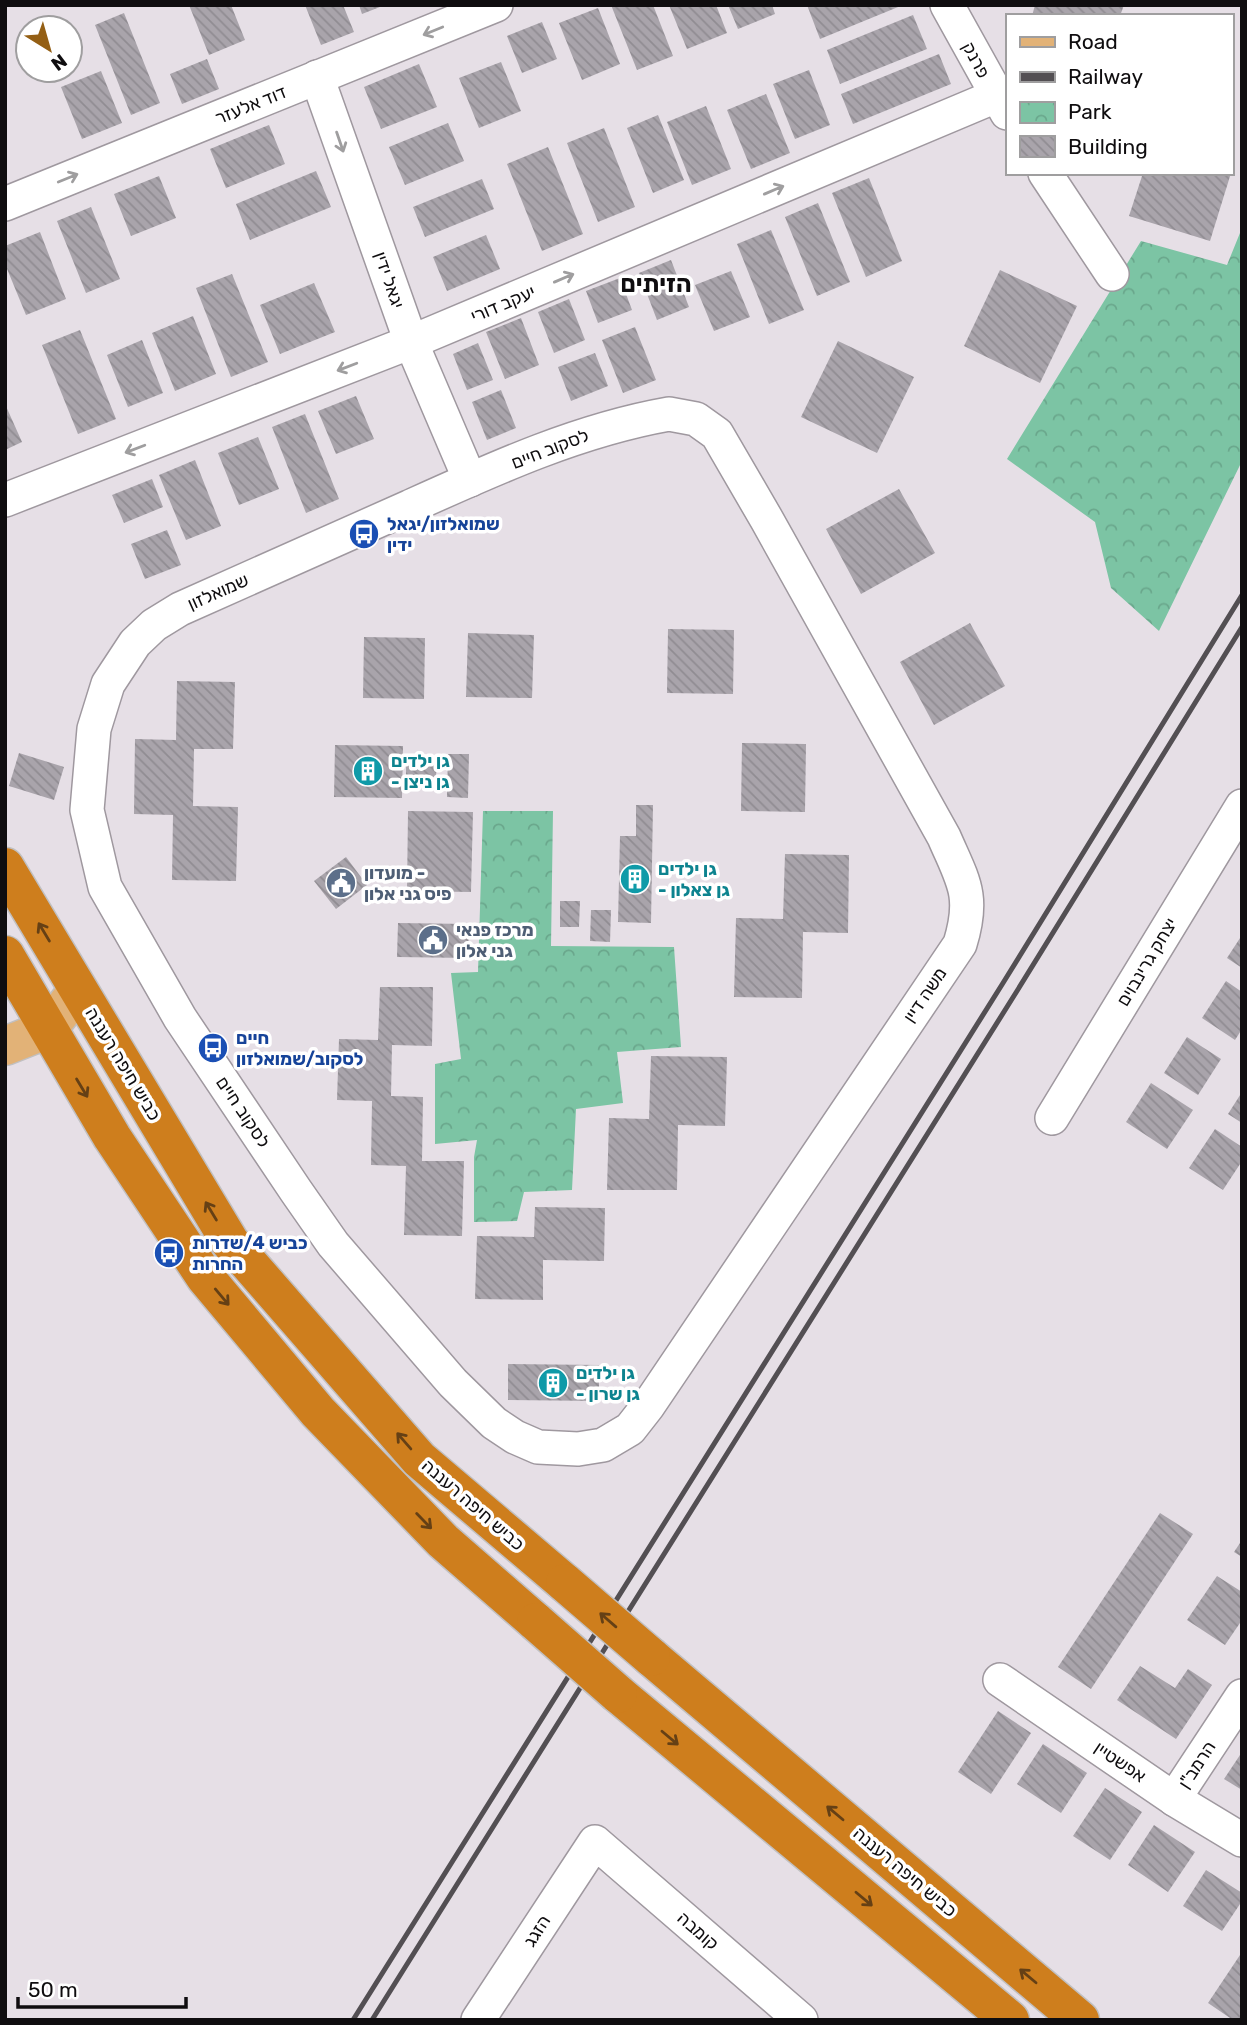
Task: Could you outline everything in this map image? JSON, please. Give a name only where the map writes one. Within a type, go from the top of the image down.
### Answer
[{"type":"highway","name":"כביש חיפה רעננה","points":[[5,867],[230,1242],[419,1459],[1080,2020]]},
{"type":"highway","points":[[5,956],[15,994],[48,1029],[111,1137],[205,1277],[318,1412],[443,1541],[618,1694],[1010,2020]]},
{"type":"main road","points":[[15,994],[78,990]]},
{"type":"main road","points":[[5,1046],[48,1029],[78,990]]},
{"type":"street","name":"דוד אלעזר","points":[[5,204],[496,5]]},
{"type":"street","name":"פרנק","points":[[947,5],[1002,105]]},
{"type":"street","name":"יגאל ידין","points":[[317,77],[411,342],[470,480]]},
{"type":"street","name":"יעקב דורי","points":[[5,500],[411,342],[1002,105]]},
{"type":"street","points":[[1046,175],[1112,274]]},
{"type":"street","name":"משה דיין","points":[[453,1384],[494,1423],[514,1437],[538,1447],[578,1448],[603,1445],[630,1429],[960,944],[967,920],[968,898],[944,837],[717,434],[696,419],[669,414],[632,421]]},
{"type":"street","name":"לסקוב חיים","points":[[470,480],[588,433],[632,421]]},
{"type":"street","name":"שמואלזון","points":[[87,810],[94,729],[108,684],[135,643],[154,625],[180,609],[470,480]]},
{"type":"street","name":"יצחק גרינבוים","points":[[1052,1118],[1242,806]]},
{"type":"street","name":"לסקוב חיים","points":[[87,810],[105,887],[180,1018],[333,1244],[453,1384]]},
{"type":"street","name":"אפשטיין","points":[[1000,1680],[1174,1799],[1242,1840]]},
{"type":"street","name":"הרמב\"ן","points":[[1174,1799],[1242,1696]]},
{"type":"street","name":"הזגג","points":[[478,2020],[595,1842]]},
{"type":"street","name":"קומבה","points":[[595,1842],[801,2020]]},
{"type":"green space","points":[[1242,228],[1242,461],[1159,631],[1111,588],[1095,522],[1007,459],[1141,241],[1227,265]]},
{"type":"green space","points":[[483,811],[553,811],[551,946],[674,947],[681,1047],[617,1052],[623,1103],[576,1109],[572,1190],[524,1192],[517,1221],[474,1222],[474,1157],[477,1140],[435,1144],[435,1064],[461,1059],[451,973],[478,972]]},
{"type":"building","points":[[189,5],[231,5],[245,40],[209,55]]},
{"type":"building","points":[[305,5],[343,5],[354,32],[321,45]]},
{"type":"building","points":[[359,5],[385,5],[362,14]]},
{"type":"building","points":[[611,5],[653,5],[673,56],[637,70]]},
{"type":"building","points":[[669,5],[716,5],[727,33],[687,49]]},
{"type":"building","points":[[728,5],[772,5],[775,14],[738,29]]},
{"type":"building","points":[[807,5],[903,5],[820,39]]},
{"type":"building","points":[[1035,5],[1124,5],[1121,14],[1033,14]]},
{"type":"building","points":[[598,8],[620,64],[582,80],[559,23]]},
{"type":"building","points":[[124,13],[160,103],[131,115],[95,25]]},
{"type":"building","points":[[913,15],[927,49],[840,84],[827,50]]},
{"type":"building","points":[[542,22],[557,59],[522,73],[507,36]]},
{"type":"building","points":[[939,54],[951,84],[853,124],[841,94]]},
{"type":"building","points":[[207,59],[219,89],[182,104],[170,74]]},
{"type":"building","points":[[501,62],[521,111],[479,128],[459,78]]},
{"type":"building","points":[[419,64],[437,107],[381,129],[364,87]]},
{"type":"building","points":[[809,70],[830,125],[795,139],[773,84]]},
{"type":"building","points":[[101,71],[122,123],[82,139],[61,87],[84,84],[84,78]]},
{"type":"building","points":[[766,94],[790,153],[751,169],[727,110]]},
{"type":"building","points":[[706,106],[731,169],[692,185],[667,122]]},
{"type":"building","points":[[658,115],[684,180],[653,193],[627,128]]},
{"type":"building","points":[[448,123],[464,161],[405,185],[389,147]]},
{"type":"building","points":[[269,125],[285,164],[226,188],[210,149]]},
{"type":"building","points":[[604,128],[635,207],[598,222],[567,143]]},
{"type":"building","points":[[548,147],[583,234],[542,251],[507,164]]},
{"type":"building","points":[[316,171],[331,207],[250,240],[236,204]]},
{"type":"building","points":[[1142,175],[1230,175],[1210,241],[1129,216]]},
{"type":"building","points":[[159,176],[176,218],[131,236],[114,194]]},
{"type":"building","points":[[869,178],[902,261],[866,277],[832,193]]},
{"type":"building","points":[[482,179],[494,209],[425,237],[413,207]]},
{"type":"building","points":[[818,203],[850,282],[817,296],[785,217]]},
{"type":"building","points":[[91,207],[120,279],[86,293],[57,221]]},
{"type":"building","points":[[771,230],[804,310],[769,324],[737,244]]},
{"type":"building","points":[[40,232],[66,299],[26,315],[5,264],[5,246]]},
{"type":"building","points":[[486,235],[500,269],[447,291],[433,257]]},
{"type":"building","points":[[671,260],[689,307],[657,320],[639,273]]},
{"type":"building","points":[[1000,270],[1077,306],[1040,383],[964,346]]},
{"type":"building","points":[[731,271],[750,317],[714,331],[695,285]]},
{"type":"building","points":[[232,274],[268,362],[231,377],[196,288]]},
{"type":"building","points":[[620,278],[632,310],[598,323],[586,291]]},
{"type":"building","points":[[314,283],[335,332],[280,354],[260,305]]},
{"type":"building","points":[[569,299],[585,340],[554,353],[538,312]]},
{"type":"building","points":[[193,316],[216,374],[175,391],[152,333]]},
{"type":"building","points":[[521,318],[539,365],[505,379],[486,332]]},
{"type":"building","points":[[635,327],[656,380],[623,393],[602,340]]},
{"type":"building","points":[[80,330],[116,419],[78,434],[42,345]]},
{"type":"building","points":[[142,340],[163,393],[128,407],[107,355]]},
{"type":"building","points":[[838,341],[914,377],[877,453],[801,417]]},
{"type":"building","points":[[478,343],[493,380],[467,390],[453,354]]},
{"type":"building","points":[[595,353],[608,386],[571,401],[558,367]]},
{"type":"building","points":[[501,390],[516,428],[487,440],[472,402]]},
{"type":"building","points":[[356,396],[374,439],[336,454],[318,411]]},
{"type":"building","points":[[5,404],[22,442],[5,450]]},
{"type":"building","points":[[305,414],[339,499],[306,513],[272,427]]},
{"type":"building","points":[[258,437],[279,489],[239,505],[218,453]]},
{"type":"building","points":[[195,460],[221,526],[186,540],[159,475]]},
{"type":"building","points":[[152,479],[163,507],[124,523],[112,495]]},
{"type":"building","points":[[899,489],[935,553],[861,594],[826,529]]},
{"type":"building","points":[[167,530],[181,565],[145,579],[131,544]]},
{"type":"building","points":[[970,623],[1005,686],[934,725],[900,662]]},
{"type":"building","points":[[668,629],[734,630],[733,694],[667,693]]},
{"type":"building","points":[[468,633],[534,635],[532,698],[466,697]]},
{"type":"building","points":[[364,637],[425,638],[424,699],[363,698]]},
{"type":"building","points":[[177,681],[235,682],[233,749],[194,749],[193,806],[238,807],[236,881],[172,880],[173,815],[134,814],[135,739],[176,740]]},
{"type":"building","points":[[742,743],[806,744],[805,812],[741,811]]},
{"type":"building","name":"גן ילדים - גן ניצן","points":[[335,745],[403,746],[402,798],[334,797]]},
{"type":"building","points":[[19,753],[64,767],[54,800],[9,786]]},
{"type":"building","points":[[448,754],[469,754],[468,798],[447,797]]},
{"type":"building","points":[[406,755],[437,756],[436,777],[406,777]]},
{"type":"building","name":"גן ילדים - גן צאלון","points":[[636,805],[653,805],[651,923],[618,922],[620,836],[636,836]]},
{"type":"building","points":[[408,811],[473,812],[471,892],[407,891]]},
{"type":"building","points":[[785,854],[849,855],[848,933],[803,932],[802,998],[734,997],[736,918],[783,919]]},
{"type":"building","name":"מועדון - פיס גני אלון","points":[[346,857],[367,885],[336,909],[314,881]]},
{"type":"building","points":[[560,901],[580,901],[579,927],[560,927]]},
{"type":"building","points":[[591,910],[611,910],[610,942],[590,941]]},
{"type":"building","name":"מרכז פנאי גני אלון","points":[[398,923],[469,924],[468,958],[397,957]]},
{"type":"building","points":[[1242,935],[1242,968],[1227,958]]},
{"type":"building","points":[[1226,981],[1242,992],[1242,1029],[1235,1040],[1202,1018]]},
{"type":"building","points":[[380,987],[433,987],[432,1046],[392,1045],[391,1096],[423,1097],[422,1161],[464,1161],[462,1236],[404,1235],[406,1166],[371,1165],[372,1101],[337,1100],[339,1039],[378,1040]]},
{"type":"building","points":[[1187,1037],[1221,1059],[1198,1095],[1164,1073]]},
{"type":"building","points":[[651,1056],[727,1057],[725,1126],[678,1125],[677,1190],[607,1190],[609,1118],[649,1119]]},
{"type":"building","points":[[1151,1083],[1193,1110],[1167,1149],[1126,1122]]},
{"type":"building","points":[[1242,1092],[1242,1123],[1228,1114]]},
{"type":"building","points":[[1215,1129],[1242,1147],[1242,1161],[1223,1190],[1189,1168]]},
{"type":"building","points":[[535,1207],[605,1208],[604,1261],[543,1260],[543,1300],[475,1299],[477,1236],[534,1237]]},
{"type":"building","name":"גן ילדים - גן שרון","points":[[508,1364],[599,1365],[599,1401],[508,1400]]},
{"type":"building","points":[[1160,1513],[1193,1534],[1091,1689],[1058,1667]]},
{"type":"building","points":[[1242,1540],[1242,1557],[1234,1552]]},
{"type":"building","points":[[1217,1576],[1242,1592],[1242,1620],[1225,1645],[1187,1620]]},
{"type":"building","points":[[1140,1666],[1175,1688],[1188,1669],[1212,1685],[1176,1739],[1117,1700]]},
{"type":"building","points":[[998,1711],[1031,1733],[991,1794],[958,1772]]},
{"type":"building","points":[[1043,1744],[1087,1773],[1061,1813],[1017,1784]]},
{"type":"building","points":[[1242,1752],[1242,1790],[1224,1779]]},
{"type":"building","points":[[1105,1788],[1142,1812],[1110,1860],[1073,1836]]},
{"type":"building","points":[[1154,1825],[1195,1852],[1168,1892],[1128,1865]]},
{"type":"building","points":[[1206,1870],[1242,1893],[1242,1901],[1222,1931],[1183,1906]]},
{"type":"building","points":[[1242,1952],[1242,2020],[1233,2020],[1208,2003]]},
{"type":"railway","points":[[353,2020],[1003,983],[1242,595]]},
{"type":"railway","points":[[372,2020],[1242,627]]},
{"type":"place","name":"שמואלזון/יגאל ידין","points":[[364,534]]},
{"type":"place","name":"גן ילדים - גן ניצן","points":[[368,771]]},
{"type":"place","name":"גן ילדים - גן צאלון","points":[[635,879]]},
{"type":"place","name":"מועדון - פיס גני אלון","points":[[341,883]]},
{"type":"place","name":"מרכז פנאי גני אלון","points":[[433,940]]},
{"type":"place","name":"חיים לסקוב/שמואלזון","points":[[213,1048]]},
{"type":"place","name":"כביש 4/שדרות החרות","points":[[169,1253]]},
{"type":"place","name":"גן ילדים - גן שרון","points":[[553,1383]]},
{"type":"district","name":"הזיתים","points":[[656,284]]}]
